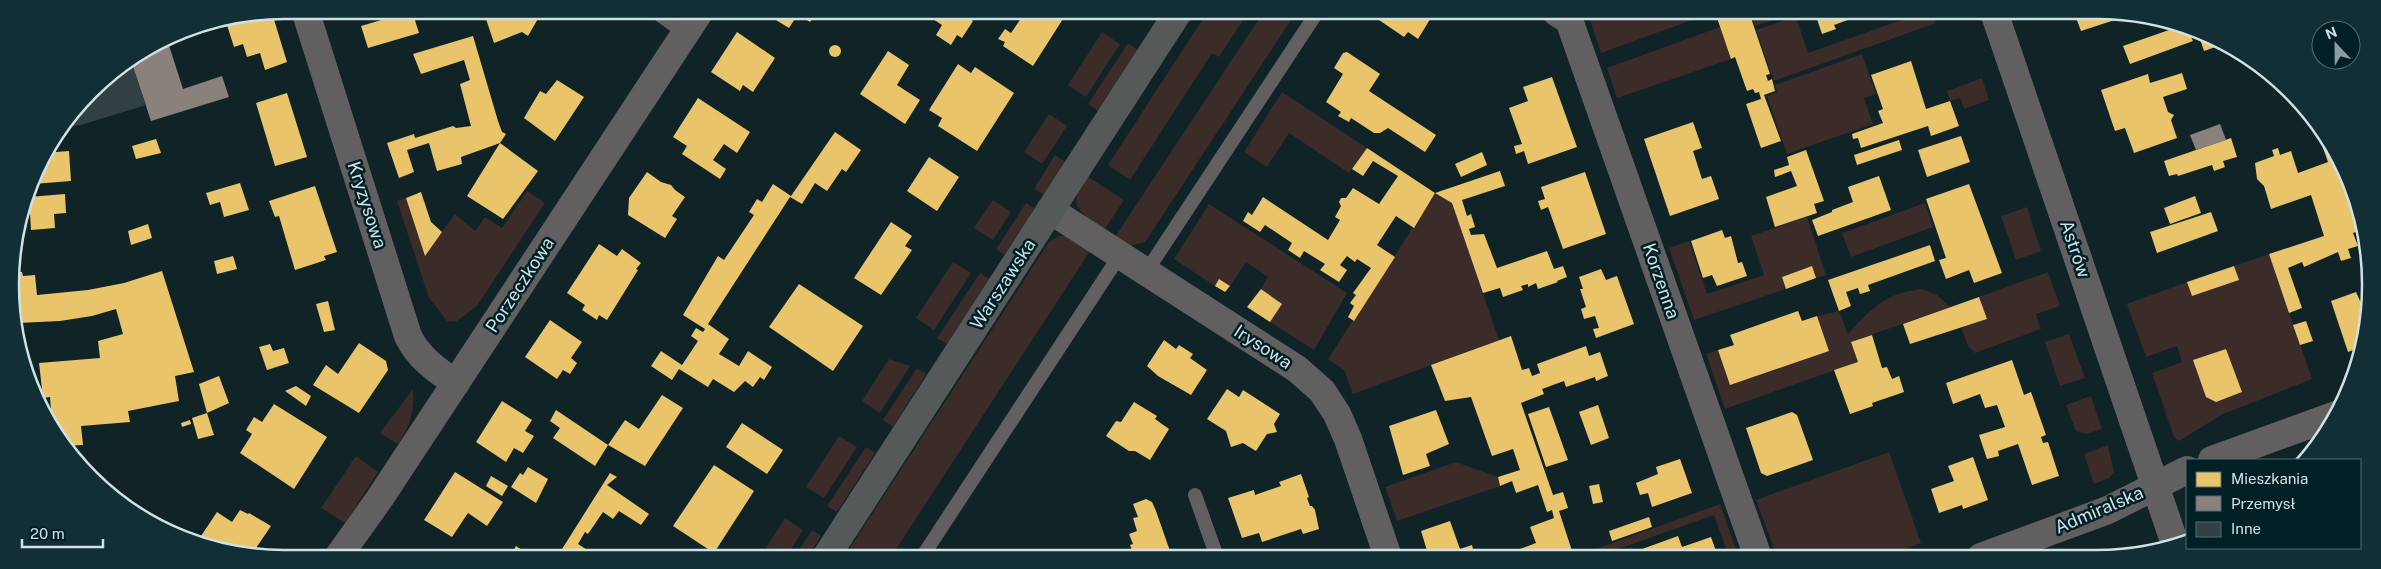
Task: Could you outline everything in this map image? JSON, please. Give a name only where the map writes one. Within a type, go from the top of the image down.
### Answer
[{"type":"street","name":"Kryzysowa","points":[[308,19],[408,336],[418,352],[428,362],[456,383]]},
{"type":"street","name":"Porzeczkowa","points":[[343,550],[380,498],[694,19]]},
{"type":"street","name":"Warszawska","points":[[831,550],[1174,19]]},
{"type":"street","name":"Korzenna","points":[[1567,19],[1756,550]]},
{"type":"street","name":"Astrów","points":[[1996,19],[2173,539]]},
{"type":"street","name":"Irysowa","points":[[1050,210],[1297,369],[1322,391],[1337,414],[1348,439],[1386,550]]},
{"type":"street","points":[[2215,459],[2326,419]]},
{"type":"street","name":"Admiralska","points":[[2001,550],[2108,510],[2186,470]]},
{"type":"lane","points":[[1146,272],[1313,19]]},
{"type":"lane","points":[[927,550],[1120,255]]},
{"type":"lane","points":[[1196,495],[1215,550]]},
{"type":"shaded area","points":[[1203,19],[1244,19],[1219,57],[1212,53],[1130,180],[1108,165]]},
{"type":"shaded area","points":[[1259,19],[1292,19],[1145,242],[1129,246],[1115,237]]},
{"type":"shaded area","points":[[1590,19],[1695,19],[1601,53]]},
{"type":"shaded area","points":[[1752,19],[1776,19],[1755,26]]},
{"type":"shaded area","points":[[1790,19],[1797,19],[1808,53],[1904,19],[1935,19],[1936,23],[1774,81],[1756,30]]},
{"type":"shaded area","points":[[1720,27],[1731,59],[1617,98],[1607,68]]},
{"type":"shaded area","points":[[1102,32],[1120,44],[1086,97],[1068,85]]},
{"type":"shaded area","points":[[1128,43],[1138,50],[1098,111],[1088,104]]},
{"type":"shaded area","points":[[1862,54],[1876,94],[1864,98],[1873,124],[1787,154],[1767,96],[1777,92],[1775,85]]},
{"type":"shaded area","points":[[1982,78],[1989,100],[1964,109],[1960,98],[1950,101],[1947,91]]},
{"type":"shaded area","points":[[1282,92],[1367,148],[1349,173],[1289,133],[1267,167],[1244,152]]},
{"type":"shaded area","points":[[1049,114],[1067,126],[1042,164],[1024,152]]},
{"type":"shaded area","points":[[1055,155],[1065,162],[1044,195],[1034,189]]},
{"type":"shaded area","points":[[1087,176],[1124,200],[1104,230],[1087,218],[1076,205],[1077,193]]},
{"type":"shaded area","points":[[527,191],[545,203],[477,306],[457,321],[447,321],[429,298],[397,201],[406,198],[425,255],[455,214],[475,231],[485,217],[502,228]]},
{"type":"shaded area","points":[[1435,193],[1452,203],[1499,340],[1353,394],[1344,370],[1328,359]]},
{"type":"shaded area","points":[[993,200],[1011,212],[993,240],[974,228]]},
{"type":"shaded area","points":[[1026,203],[1035,208],[1004,255],[996,249]]},
{"type":"shaded area","points":[[1925,203],[1933,227],[1851,257],[1842,233]]},
{"type":"shaded area","points":[[1209,204],[1347,293],[1314,350],[1270,322],[1282,304],[1261,289],[1268,277],[1246,262],[1230,286],[1219,279],[1215,286],[1174,259]]},
{"type":"shaded area","points":[[2027,207],[2041,251],[2016,260],[2001,216]]},
{"type":"shaded area","points":[[1807,217],[1826,275],[1816,278],[1812,266],[1782,277],[1786,289],[1694,320],[1669,248],[1689,241],[1707,294],[1764,275],[1751,236]]},
{"type":"shaded area","points":[[1059,236],[1066,236],[1090,251],[896,550],[849,550],[1049,242]]},
{"type":"shaded area","points":[[2269,254],[2312,379],[2221,415],[2179,441],[2174,437],[2152,373],[2182,362],[2177,346],[2146,357],[2127,304],[2187,282],[2192,296],[2238,280],[2234,266]]},
{"type":"shaded area","points":[[953,262],[971,273],[934,330],[916,318]]},
{"type":"shaded area","points":[[2048,272],[2060,306],[2036,314],[2041,329],[1975,353],[1968,346],[1961,328],[1987,319],[1979,297]]},
{"type":"shaded area","points":[[980,273],[989,279],[947,344],[937,338]]},
{"type":"shaded area","points":[[1922,289],[1937,295],[1950,307],[1851,342],[1858,362],[1725,409],[1706,354],[1718,350],[1829,351],[1817,316],[1839,311],[1848,334],[1880,303],[1898,294]]},
{"type":"shaded area","points":[[2069,334],[2085,378],[2060,386],[2045,342]]},
{"type":"shaded area","points":[[889,359],[910,366],[880,413],[862,401]]},
{"type":"shaded area","points":[[917,368],[926,374],[893,427],[883,420]]},
{"type":"shaded area","points":[[413,389],[411,418],[398,444],[380,433]]},
{"type":"shaded area","points":[[2091,396],[2102,429],[2087,434],[2076,431],[2066,405]]},
{"type":"shaded area","points":[[839,436],[857,447],[824,498],[806,487]]},
{"type":"shaded area","points":[[2108,445],[2114,472],[2109,478],[2094,484],[2084,454]]},
{"type":"shaded area","points":[[866,447],[875,453],[837,512],[827,506]]},
{"type":"shaded area","points":[[1889,452],[1921,543],[1902,550],[1774,550],[1756,500]]},
{"type":"shaded area","points":[[356,456],[378,472],[345,523],[321,508]]},
{"type":"shaded area","points":[[1456,462],[1498,477],[1500,486],[1397,521],[1385,487]]},
{"type":"shaded area","points":[[1720,504],[1736,550],[1726,550],[1714,515],[1616,550],[1593,550]]},
{"type":"shaded area","points":[[785,518],[803,530],[790,550],[764,550]]},
{"type":"shaded area","points":[[812,530],[821,536],[812,550],[799,550]]},
{"type":"building: Mieszkania","points":[[274,19],[287,62],[265,70],[260,53],[247,57],[243,44],[234,47],[227,25]]},
{"type":"building: Mieszkania","points":[[385,19],[415,19],[419,33],[368,48],[361,26]]},
{"type":"building: Mieszkania","points":[[486,19],[538,19],[528,36],[522,32],[494,43]]},
{"type":"building: Mieszkania","points":[[774,19],[795,19],[789,28]]},
{"type":"building: Mieszkania","points":[[933,19],[970,19],[973,21],[962,38],[957,35],[951,45],[936,35],[942,25]]},
{"type":"building: Mieszkania","points":[[1021,19],[1063,19],[1033,66],[1003,46],[1005,42],[998,39],[1005,29],[1011,33]]},
{"type":"building: Mieszkania","points":[[1430,19],[1418,39],[1408,32],[1404,37],[1379,20]]},
{"type":"building: Mieszkania","points":[[1717,19],[1751,19],[1770,74],[1766,75],[1768,81],[1772,79],[1775,91],[1764,95],[1781,141],[1761,148],[1746,104],[1761,99],[1759,92],[1755,93],[1753,89],[1747,91],[1735,57],[1731,59]]},
{"type":"building: Mieszkania","points":[[1817,19],[1851,19],[1834,25],[1836,29],[1822,34]]},
{"type":"building: Mieszkania","points":[[2077,19],[2117,19],[2081,31]]},
{"type":"building: Mieszkania","points":[[2169,30],[2192,37],[2193,41],[2130,64],[2123,46]]},
{"type":"building: Mieszkania","points":[[737,32],[775,58],[753,92],[743,85],[740,91],[711,72]]},
{"type":"building: Mieszkania","points":[[473,36],[498,121],[502,132],[506,134],[500,143],[461,157],[462,164],[437,171],[429,143],[407,150],[414,172],[399,178],[387,143],[414,134],[415,138],[453,126],[456,128],[471,126],[460,84],[470,80],[464,60],[421,74],[413,54]]},
{"type":"building: Mieszkania","points":[[2200,40],[2216,47],[2204,51]]},
{"type":"building: Mieszkania","points":[[837,45],[840,46],[840,56],[833,57],[830,56],[829,49],[830,46]]},
{"type":"building: Mieszkania","points":[[888,51],[909,65],[897,85],[920,100],[905,124],[860,94]]},
{"type":"building: Mieszkania","points":[[1347,52],[1380,74],[1369,91],[1436,135],[1425,152],[1388,128],[1380,133],[1374,133],[1351,118],[1349,122],[1338,116],[1341,112],[1326,102],[1343,74],[1334,68],[1343,53]]},
{"type":"building: Mieszkania","points":[[1911,61],[1926,109],[1950,101],[1959,126],[1931,136],[1928,126],[1861,148],[1858,138],[1853,139],[1852,134],[1883,123],[1878,111],[1883,109],[1871,75]]},
{"type":"building: Mieszkania","points":[[958,64],[971,73],[975,67],[1014,93],[977,151],[938,126],[942,118],[929,110]]},
{"type":"building: Mieszkania","points":[[2182,73],[2187,89],[2163,97],[2168,112],[2174,115],[2171,120],[2177,138],[2134,153],[2125,128],[2115,131],[2101,90],[2148,74],[2150,83]]},
{"type":"building: Mieszkania","points":[[1552,77],[1577,147],[1528,164],[1524,151],[1516,154],[1514,146],[1522,144],[1509,108],[1528,101],[1523,87]]},
{"type":"building: Mieszkania","points":[[557,80],[584,97],[555,141],[524,118],[540,91],[546,94]]},
{"type":"building: Mieszkania","points":[[287,93],[307,157],[275,166],[256,103]]},
{"type":"building: Mieszkania","points":[[698,98],[750,132],[737,153],[724,144],[713,160],[726,169],[720,179],[682,154],[687,146],[673,137]]},
{"type":"building: Mieszkania","points":[[1693,122],[1702,148],[1693,151],[1702,179],[1711,176],[1719,199],[1670,216],[1644,139]]},
{"type":"building: Mieszkania","points":[[835,132],[861,150],[846,172],[842,169],[827,191],[815,183],[802,204],[790,197],[708,324],[729,339],[719,354],[739,366],[748,351],[772,367],[764,380],[760,377],[753,387],[745,381],[734,392],[713,379],[708,387],[679,369],[672,380],[651,366],[661,351],[682,365],[698,341],[691,336],[696,328],[703,332],[705,329],[683,315],[718,256],[724,260],[754,215],[749,212],[757,199],[762,202],[773,184],[791,196]]},
{"type":"building: Mieszkania","points":[[1961,136],[1970,162],[1927,177],[1918,150]]},
{"type":"building: Mieszkania","points":[[2231,138],[2237,157],[2223,161],[2225,167],[2214,171],[2212,165],[2178,176],[2177,174],[2169,176],[2164,161]]},
{"type":"building: Mieszkania","points":[[156,139],[161,153],[136,159],[132,146]]},
{"type":"building: Mieszkania","points":[[1899,140],[1902,150],[1857,165],[1854,155]]},
{"type":"building: Mieszkania","points":[[500,143],[538,171],[503,219],[467,196]]},
{"type":"building: Mieszkania","points":[[1367,148],[1435,193],[1414,228],[1396,216],[1377,245],[1395,257],[1354,321],[1348,317],[1354,306],[1350,303],[1356,295],[1353,293],[1371,268],[1357,259],[1355,262],[1347,256],[1340,265],[1347,270],[1339,282],[1320,270],[1325,264],[1304,251],[1300,258],[1288,250],[1292,243],[1265,225],[1260,232],[1243,221],[1248,212],[1252,215],[1263,197],[1328,240],[1340,220],[1335,217],[1341,206],[1339,202],[1341,198],[1346,198],[1353,188],[1379,204],[1398,176],[1373,161],[1363,176],[1352,169]]},
{"type":"building: Mieszkania","points":[[2278,148],[2280,155],[2291,151],[2298,173],[2328,162],[2323,148],[2335,167],[2348,199],[2357,232],[2353,233],[2358,246],[2348,249],[2351,258],[2341,261],[2338,252],[2304,267],[2302,262],[2288,268],[2302,308],[2289,313],[2269,254],[2324,236],[2311,195],[2271,209],[2264,186],[2257,179],[2255,163],[2274,156],[2272,150]]},
{"type":"building: Mieszkania","points":[[56,150],[56,152],[69,151],[71,181],[39,184]]},
{"type":"building: Mieszkania","points":[[1806,150],[1824,201],[1814,204],[1817,213],[1775,227],[1766,197],[1797,186],[1791,171],[1775,177],[1774,170],[1789,165],[1787,157]]},
{"type":"building: Mieszkania","points":[[1482,152],[1487,165],[1461,177],[1455,164]]},
{"type":"building: Mieszkania","points":[[929,157],[959,177],[937,211],[907,191]]},
{"type":"building: Mieszkania","points":[[1500,171],[1505,186],[1462,200],[1467,216],[1471,214],[1475,227],[1469,229],[1471,235],[1484,234],[1497,268],[1547,251],[1554,269],[1563,266],[1567,277],[1538,289],[1536,283],[1528,287],[1528,284],[1521,286],[1523,290],[1503,297],[1500,288],[1483,293],[1452,203],[1435,193]]},
{"type":"building: Mieszkania","points":[[647,172],[661,182],[671,185],[685,197],[672,216],[677,219],[665,238],[628,215],[629,198]]},
{"type":"building: Mieszkania","points":[[1585,172],[1606,234],[1563,249],[1548,207],[1541,210],[1538,201],[1545,199],[1541,187]]},
{"type":"building: Mieszkania","points":[[1879,176],[1891,210],[1818,236],[1812,220],[1853,202],[1848,187]]},
{"type":"building: Mieszkania","points":[[240,183],[249,210],[224,217],[220,202],[210,205],[206,193]]},
{"type":"building: Mieszkania","points":[[1969,184],[2002,273],[1974,283],[1969,270],[1946,279],[1939,260],[1946,258],[1926,199]]},
{"type":"building: Mieszkania","points":[[315,186],[337,252],[324,256],[326,260],[295,270],[279,216],[275,217],[269,201]]},
{"type":"building: Mieszkania","points":[[421,192],[431,222],[442,232],[425,256],[406,198]]},
{"type":"building: Mieszkania","points":[[65,194],[66,213],[54,214],[55,228],[31,230],[30,210],[34,197]]},
{"type":"building: Mieszkania","points":[[2195,196],[2201,213],[2170,224],[2164,208]]},
{"type":"building: Mieszkania","points":[[2211,212],[2218,231],[2157,253],[2150,232]]},
{"type":"building: Mieszkania","points":[[891,222],[912,236],[905,246],[912,250],[881,295],[854,278]]},
{"type":"building: Mieszkania","points":[[148,224],[152,238],[131,245],[128,231]]},
{"type":"building: Mieszkania","points":[[1722,230],[1725,238],[1731,236],[1738,263],[1742,262],[1747,276],[1717,286],[1712,275],[1703,278],[1691,241]]},
{"type":"building: Mieszkania","points":[[599,244],[617,256],[622,249],[641,263],[607,320],[599,315],[597,320],[582,310],[585,305],[567,293]]},
{"type":"building: Mieszkania","points":[[1930,245],[1935,261],[1868,285],[1870,291],[1860,294],[1858,288],[1846,292],[1851,306],[1839,311],[1828,280]]},
{"type":"building: Mieszkania","points":[[233,256],[237,269],[217,274],[214,261]]},
{"type":"building: Mieszkania","points":[[1812,266],[1816,278],[1786,289],[1782,277]]},
{"type":"building: Mieszkania","points":[[2234,266],[2239,280],[2192,296],[2187,282]]},
{"type":"building: Mieszkania","points":[[1601,269],[1606,280],[1617,276],[1634,324],[1596,338],[1593,329],[1599,328],[1595,316],[1584,319],[1581,309],[1586,307],[1580,289],[1583,289],[1579,277]]},
{"type":"building: Mieszkania","points":[[162,271],[194,372],[175,376],[179,401],[128,411],[130,422],[81,426],[83,445],[74,445],[51,412],[50,397],[44,398],[43,394],[39,363],[100,358],[98,341],[123,334],[116,309],[92,316],[60,321],[22,323],[19,302],[19,272],[22,272],[23,276],[35,275],[37,295],[88,290],[124,283]]},
{"type":"building: Mieszkania","points":[[1219,279],[1230,286],[1225,292],[1215,286]]},
{"type":"building: Mieszkania","points":[[799,284],[863,326],[833,371],[769,327]]},
{"type":"building: Mieszkania","points":[[1261,289],[1282,304],[1270,322],[1247,307]]},
{"type":"building: Mieszkania","points":[[2356,292],[2362,305],[2354,350],[2348,352],[2331,301]]},
{"type":"building: Mieszkania","points":[[1979,297],[1987,319],[1910,344],[1903,324]]},
{"type":"building: Mieszkania","points":[[328,301],[335,330],[324,332],[316,304]]},
{"type":"building: Mieszkania","points":[[1798,311],[1802,321],[1817,316],[1829,351],[1730,385],[1718,350],[1734,345],[1730,335]]},
{"type":"building: Mieszkania","points":[[550,320],[582,342],[571,358],[577,363],[570,374],[563,370],[557,379],[525,357]]},
{"type":"building: Mieszkania","points":[[2306,321],[2313,341],[2300,345],[2293,325]]},
{"type":"building: Mieszkania","points":[[1872,335],[1882,368],[1887,367],[1892,379],[1899,376],[1904,392],[1872,403],[1873,406],[1850,414],[1834,370],[1858,362],[1851,342]]},
{"type":"building: Mieszkania","points":[[1511,336],[1522,370],[1529,368],[1532,376],[1540,373],[1537,364],[1586,346],[1589,356],[1600,352],[1608,376],[1596,381],[1595,377],[1566,387],[1564,381],[1542,389],[1544,394],[1521,403],[1553,495],[1563,492],[1568,508],[1559,511],[1572,550],[1517,550],[1536,543],[1530,527],[1554,518],[1552,510],[1547,512],[1538,485],[1516,493],[1512,481],[1500,486],[1498,477],[1520,470],[1513,449],[1492,456],[1471,397],[1445,401],[1431,365]]},
{"type":"building: Mieszkania","points":[[1164,340],[1176,349],[1179,345],[1193,354],[1190,358],[1207,370],[1191,395],[1158,376],[1147,366]]},
{"type":"building: Mieszkania","points":[[359,343],[386,361],[388,370],[359,413],[313,385],[326,365],[338,374]]},
{"type":"building: Mieszkania","points":[[270,344],[273,351],[284,348],[289,363],[267,370],[259,347]]},
{"type":"building: Mieszkania","points":[[2226,349],[2242,392],[2216,402],[2206,397],[2193,360]]},
{"type":"building: Mieszkania","points":[[2012,360],[2024,395],[2031,392],[2046,435],[2041,437],[2043,443],[2048,442],[2059,476],[2032,485],[2018,444],[1998,451],[1999,456],[1987,459],[1979,435],[2005,427],[1997,405],[1985,408],[1980,394],[1953,404],[1946,383]]},
{"type":"building: Mieszkania","points":[[219,376],[229,403],[207,413],[199,384]]},
{"type":"building: Mieszkania","points":[[296,386],[311,396],[306,406],[285,391]]},
{"type":"building: Mieszkania","points":[[1227,389],[1239,397],[1243,390],[1280,414],[1274,424],[1277,432],[1267,434],[1256,451],[1243,443],[1231,447],[1226,431],[1207,419]]},
{"type":"building: Mieszkania","points":[[662,395],[683,408],[645,466],[608,445],[625,420],[639,429]]},
{"type":"building: Mieszkania","points":[[502,401],[532,420],[525,431],[534,436],[523,453],[514,448],[506,462],[476,442]]},
{"type":"building: Mieszkania","points":[[1134,402],[1157,416],[1155,419],[1169,429],[1150,460],[1135,451],[1129,451],[1106,436],[1116,421],[1121,422]]},
{"type":"building: Mieszkania","points":[[274,404],[327,437],[294,489],[240,453],[252,434],[246,430],[254,417],[262,422]]},
{"type":"building: Mieszkania","points":[[1598,405],[1609,438],[1591,445],[1579,412]]},
{"type":"building: Mieszkania","points":[[1549,407],[1568,460],[1546,467],[1528,414]]},
{"type":"building: Mieszkania","points":[[556,410],[608,445],[595,466],[553,438],[560,428],[550,421]]},
{"type":"building: Mieszkania","points":[[1436,410],[1449,444],[1426,454],[1430,466],[1403,475],[1389,426]]},
{"type":"building: Mieszkania","points":[[1792,412],[1797,415],[1813,460],[1767,476],[1761,473],[1746,428]]},
{"type":"building: Mieszkania","points":[[207,413],[214,435],[198,439],[192,418]]},
{"type":"building: Mieszkania","points":[[190,420],[191,424],[182,427],[181,423]]},
{"type":"building: Mieszkania","points":[[742,423],[783,450],[767,474],[726,447]]},
{"type":"building: Mieszkania","points":[[1973,457],[1988,500],[1963,509],[1962,505],[1939,513],[1931,489],[1954,481],[1948,466]]},
{"type":"building: Mieszkania","points":[[1680,459],[1692,493],[1652,507],[1648,493],[1640,495],[1636,483],[1658,474],[1656,467]]},
{"type":"building: Mieszkania","points":[[714,465],[754,491],[716,550],[709,550],[673,526]]},
{"type":"building: Mieszkania","points":[[528,467],[548,479],[536,503],[511,487],[520,473],[523,475]]},
{"type":"building: Mieszkania","points":[[455,472],[503,502],[487,526],[468,513],[452,537],[424,520]]},
{"type":"building: Mieszkania","points":[[610,473],[617,477],[607,485],[649,514],[641,525],[619,511],[613,519],[603,512],[588,534],[585,532],[578,544],[587,550],[561,550]]},
{"type":"building: Mieszkania","points":[[1301,474],[1310,506],[1315,510],[1319,529],[1303,534],[1301,529],[1262,542],[1259,533],[1242,538],[1228,498],[1254,490],[1255,495],[1281,486],[1279,482]]},
{"type":"building: Mieszkania","points":[[491,476],[508,486],[502,496],[486,486]]},
{"type":"building: Mieszkania","points":[[1599,484],[1603,502],[1593,504],[1589,486]]},
{"type":"building: Mieszkania","points":[[1146,499],[1152,502],[1170,550],[1132,550],[1130,545],[1133,544],[1129,534],[1137,531],[1133,518],[1138,517],[1133,504]]},
{"type":"building: Mieszkania","points":[[240,510],[271,526],[256,549],[201,536],[217,512],[232,522]]},
{"type":"building: Mieszkania","points":[[1649,517],[1652,527],[1612,541],[1609,531]]},
{"type":"building: Mieszkania","points":[[1450,521],[1460,549],[1472,545],[1473,550],[1427,550],[1421,531]]},
{"type":"building: Mieszkania","points":[[1678,536],[1682,547],[1711,537],[1716,550],[1639,550]]},
{"type":"building: Mieszkania","points":[[516,546],[522,550],[514,550]]},
{"type":"building: Przemysł","points":[[169,45],[183,89],[222,76],[229,97],[151,121],[133,67],[152,54]]},
{"type":"building: Przemysł","points":[[2220,124],[2226,140],[2196,150],[2190,135]]},
{"type":"building: Inne","points":[[133,67],[146,105],[72,126],[85,109],[109,85]]}]
